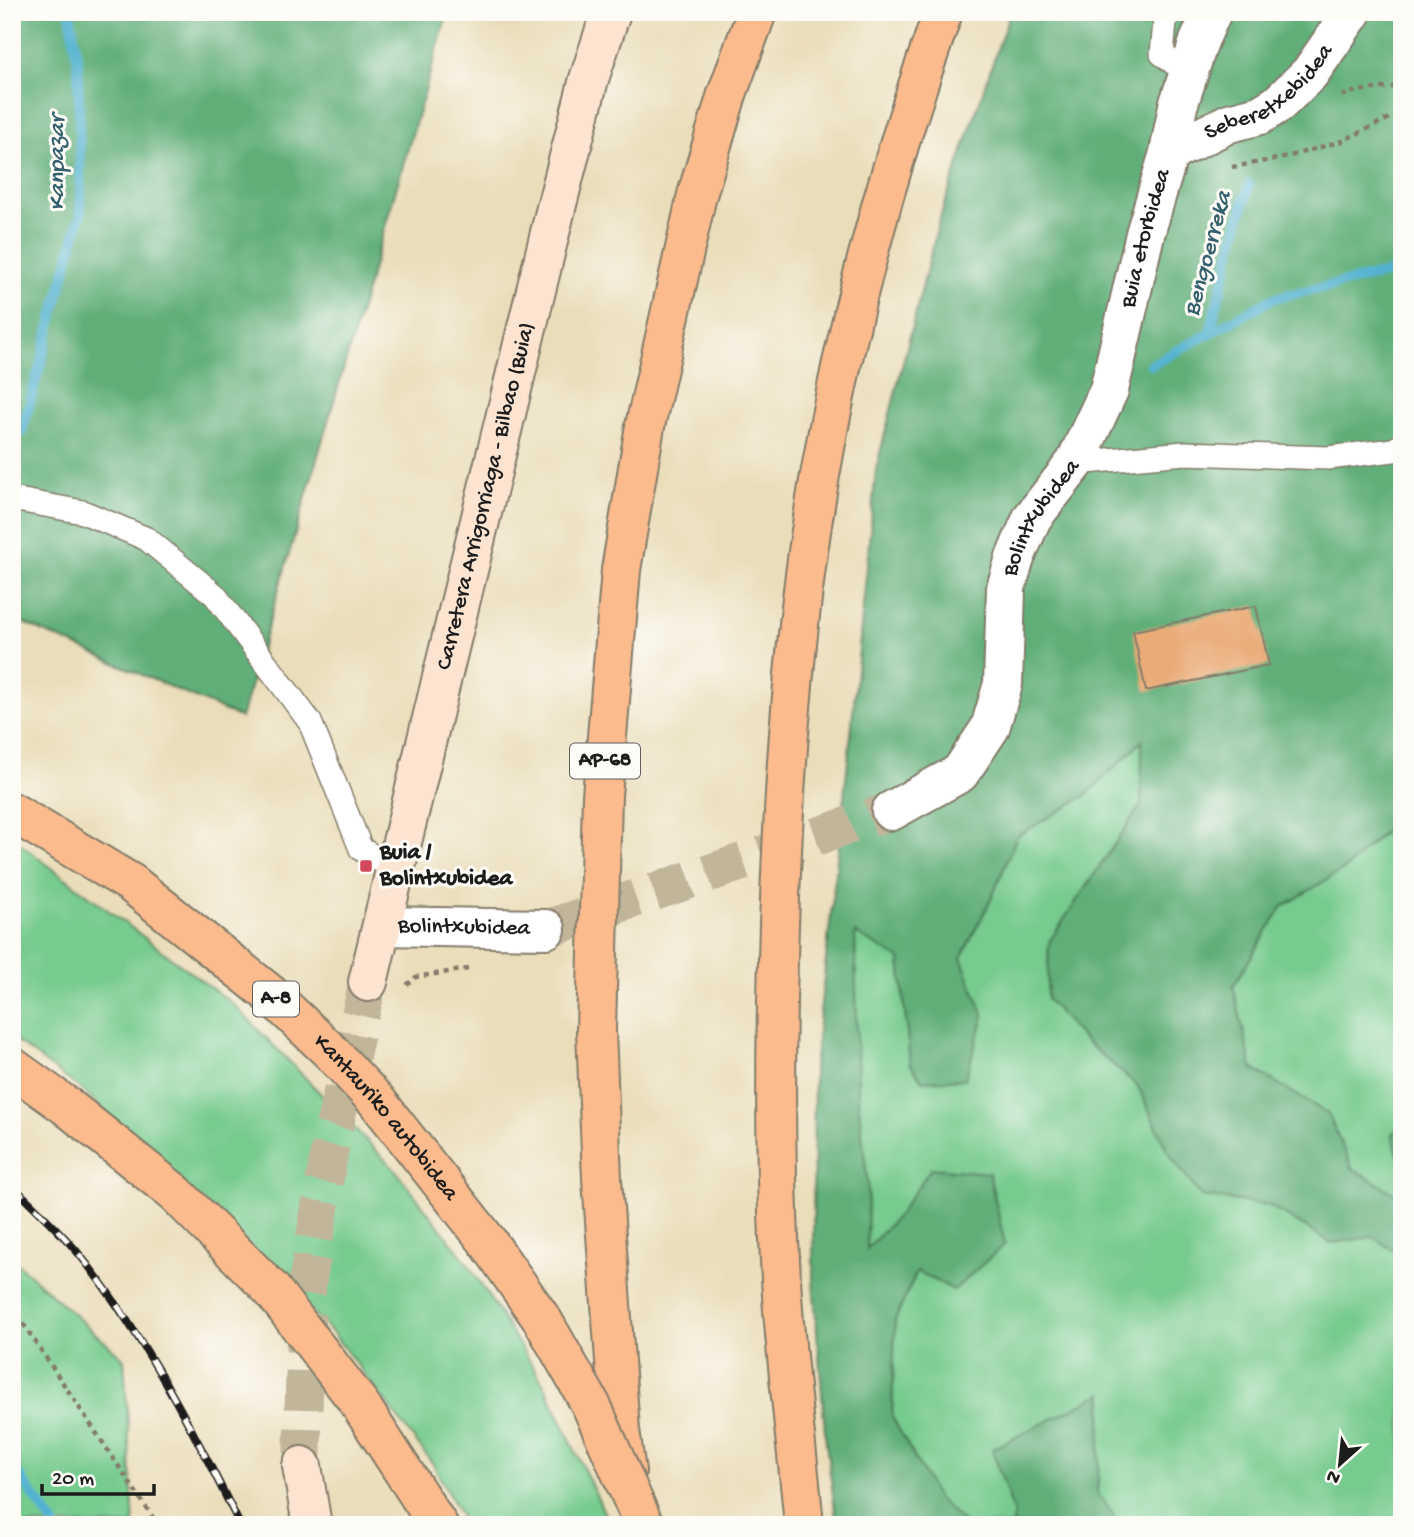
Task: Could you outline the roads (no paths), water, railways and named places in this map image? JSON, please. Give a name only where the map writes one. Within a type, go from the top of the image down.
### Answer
[{"type":"highway","name":"AP-68","points":[[635,1525],[620,1430],[602,1179],[596,1030],[602,796],[621,570],[645,426],[697,195],[727,94],[757,12]]},
{"type":"highway","points":[[804,1525],[782,1296],[777,1178],[776,1006],[783,815],[796,652],[819,481],[846,346],[899,146],[943,12]]},
{"type":"highway","name":"Kantauriko autobidea","points":[[12,812],[131,883],[270,994],[330,1051],[376,1100],[488,1242],[543,1321],[591,1405],[644,1525]]},
{"type":"highway","points":[[12,1067],[65,1105],[175,1194],[272,1290],[359,1403],[438,1525]]},
{"type":"street","name":"Carretera Arrigorriaga - Bilbao (Buia)","points":[[368,982],[557,205],[589,79],[611,12]]},
{"type":"street","name":"Buia etorbidea","points":[[1075,463],[1109,390],[1145,234],[1169,153],[1178,106],[1199,41],[1212,12]]},
{"type":"street","name":"Seberetxebidea","points":[[1169,153],[1229,122],[1260,115],[1278,104],[1310,73],[1352,12]]},
{"type":"street","name":"Bolintxubidea","points":[[891,811],[961,773],[990,728],[1003,684],[1006,588],[1015,558],[1032,518],[1075,463]]},
{"type":"street","name":"Bolintxubidea","points":[[382,926],[546,929]]},
{"type":"street","points":[[302,1466],[312,1525]]},
{"type":"lane","points":[[1166,12],[1162,54],[1188,74]]},
{"type":"lane","name":"Bolintxubidea","points":[[1075,463],[1185,453],[1328,458],[1393,450],[1402,445]]},
{"type":"lane","points":[[12,499],[83,512],[147,538],[215,595],[310,722],[361,849],[396,870]]},
{"type":"waterway","name":"Kanpazar","points":[[22,432],[81,213],[78,65],[70,12]]},
{"type":"waterway","name":"Bengoerreka","points":[[1209,335],[1249,184]]},
{"type":"waterway","points":[[1151,365],[1274,298],[1402,270]]},
{"type":"waterway","points":[[12,1465],[54,1525]]},
{"type":"tunnel","points":[[546,929],[891,811]]},
{"type":"tunnel","points":[[302,1466],[307,1285],[332,1136],[368,982]]},
{"type":"railway","points":[[12,1185],[79,1254],[125,1317],[167,1385],[240,1525]]},
{"type":"place","name":"Buia / Bolintxubidea","points":[[366,866]]}]
